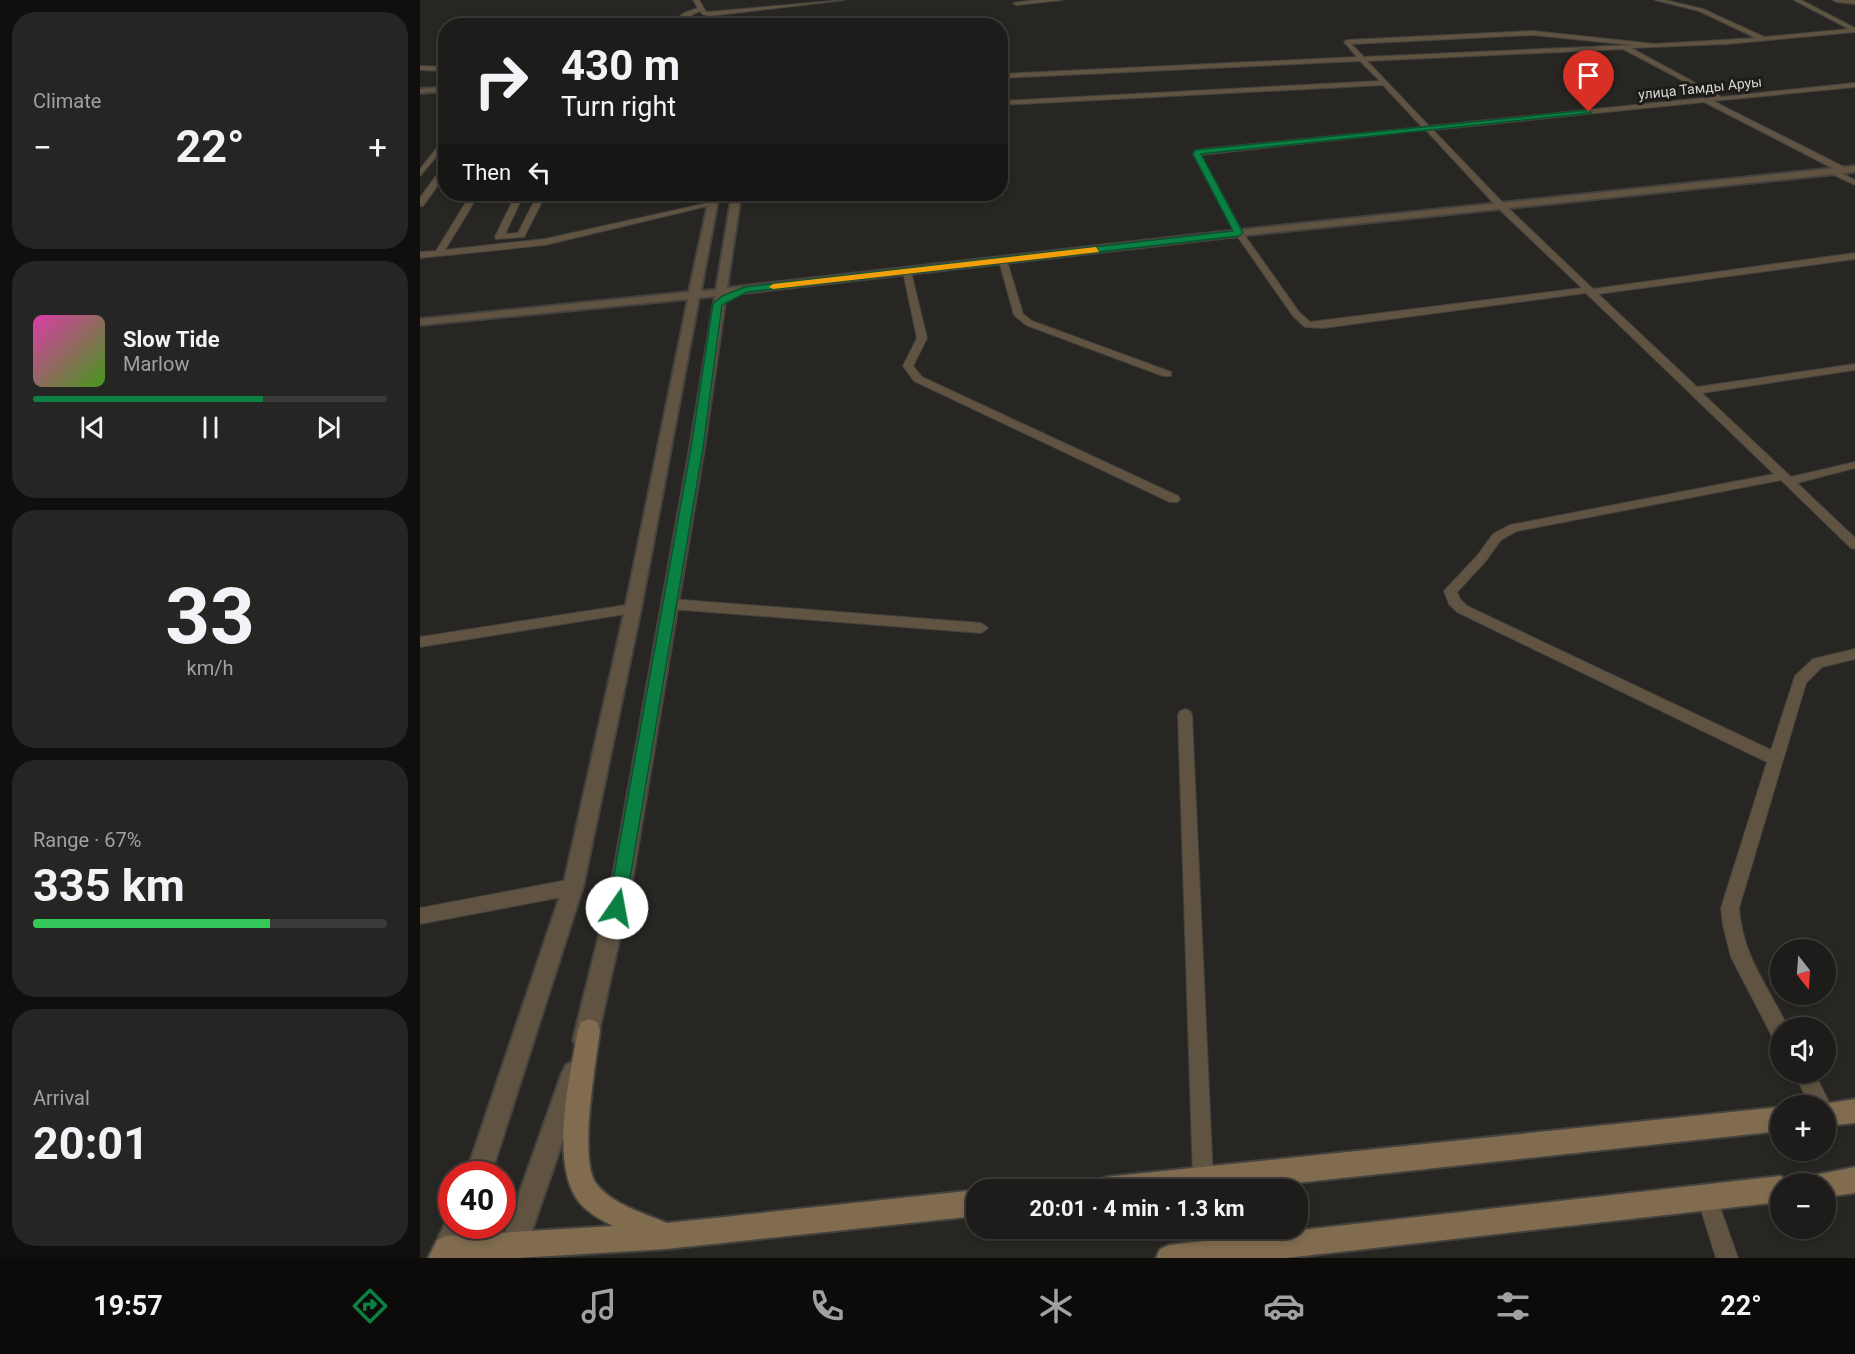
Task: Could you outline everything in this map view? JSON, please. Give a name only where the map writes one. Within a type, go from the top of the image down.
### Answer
[{"type":"main road","points":[[589,1030],[574,1151],[586,1192],[616,1214],[666,1236]]},
{"type":"main road","points":[[1836,1113],[1855,1111]]},
{"type":"main road","points":[[1203,1179],[1770,1120]]},
{"type":"main road","points":[[1836,1182],[1855,1180]]},
{"type":"main road","points":[[1169,1258],[1268,1252],[1770,1189]]},
{"type":"main road","points":[[444,1254],[511,1252],[966,1204]]},
{"type":"street","points":[[696,0],[704,13],[709,14],[841,0]]},
{"type":"street","points":[[1016,3],[1059,0]]},
{"type":"street","points":[[1658,0],[1701,10],[1762,38]]},
{"type":"street","points":[[1797,0],[1855,30]]},
{"type":"street","points":[[1836,0],[1855,2]]},
{"type":"street","points":[[680,18],[701,9]]},
{"type":"street","points":[[1008,76],[1624,47],[1855,30]]},
{"type":"street","points":[[1653,45],[1533,33],[1347,42],[1502,207],[1855,545]]},
{"type":"street","points":[[1624,47],[1718,97]]},
{"type":"street","points":[[420,68],[438,69]]},
{"type":"street","points":[[1008,103],[1385,83]]},
{"type":"street","name":"улица Тамды Аруы","points":[[1239,233],[1197,154],[1202,151],[1718,97],[1855,85]]},
{"type":"street","points":[[420,91],[438,90]]},
{"type":"street","points":[[1703,99],[1838,171],[1855,183]]},
{"type":"street","points":[[420,174],[438,150]]},
{"type":"street","points":[[420,322],[693,295],[719,293],[730,295],[745,290],[1239,233],[1855,169]]},
{"type":"street","points":[[420,204],[438,179]]},
{"type":"street","points":[[420,186],[438,185]]},
{"type":"street","points":[[438,254],[472,201]]},
{"type":"street","points":[[517,201],[499,237],[521,235],[538,201]]},
{"type":"street","points":[[420,255],[545,242],[705,201]]},
{"type":"street","points":[[482,1161],[573,887],[633,609],[713,201]]},
{"type":"street","points":[[511,1252],[589,1030],[621,887],[697,448],[735,201]]},
{"type":"street","points":[[1239,233],[1296,314],[1308,325],[1323,325],[1855,256]]},
{"type":"street","points":[[1004,261],[1020,315],[1029,323],[1167,374]]},
{"type":"street","points":[[907,272],[922,338],[908,366],[918,379],[1174,499]]},
{"type":"street","points":[[719,293],[727,286],[745,290]]},
{"type":"street","points":[[1693,391],[1855,367]]},
{"type":"street","points":[[1776,759],[1462,609],[1454,601],[1450,591],[1481,559],[1497,537],[1514,528],[1855,465]]},
{"type":"street","points":[[670,604],[981,628]]},
{"type":"street","points":[[420,642],[633,609]]},
{"type":"street","points":[[1772,1017],[1734,948],[1730,927],[1730,908],[1800,680],[1818,663],[1855,654]]},
{"type":"street","points":[[1185,715],[1203,1179]]},
{"type":"street","points":[[420,916],[573,887]]},
{"type":"street","points":[[1707,1197],[1727,1258]]},
{"type":"street","points":[[444,1254],[451,1239]]},
{"type":"slow traffic","points":[[773,287],[1096,250]]},
{"type":"route","points":[[617,908],[697,448],[717,304],[730,295],[745,290],[1239,233],[1197,154],[1202,151],[1589,112]]}]
